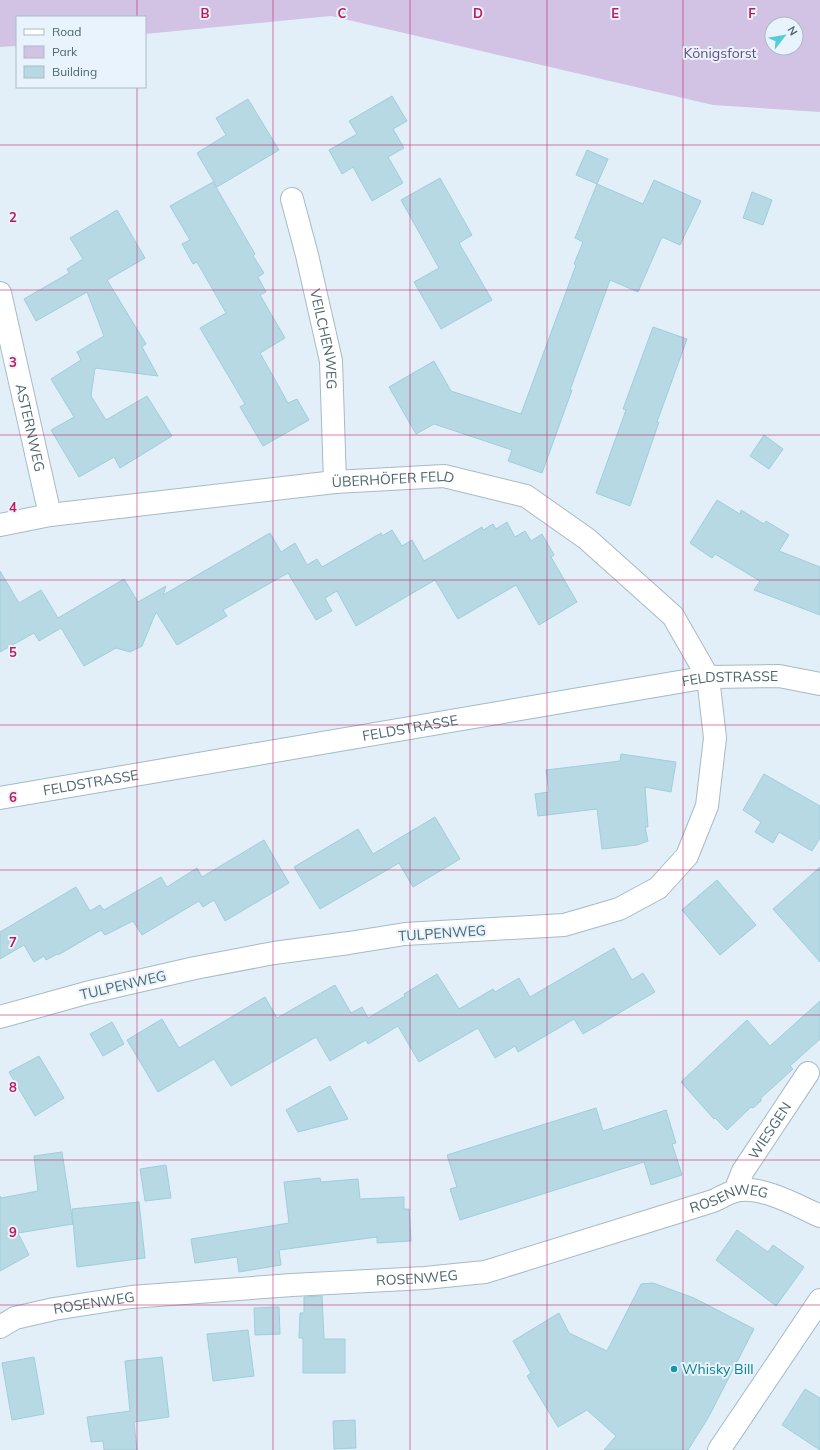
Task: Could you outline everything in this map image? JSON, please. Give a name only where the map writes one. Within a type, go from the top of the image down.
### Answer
[{"type":"street","name":"VEILCHENWEG","points":[[292,199],[307,255],[331,361],[335,482]]},
{"type":"street","name":"ASTERNWEG","points":[[0,293],[50,515]]},
{"type":"street","name":"ÜBERHÖFER FELD","points":[[0,525],[50,515],[335,482],[444,476],[526,496],[587,539],[673,616],[708,677]]},
{"type":"street","name":"FELDSTRASSE","points":[[0,798],[708,677],[779,676],[820,684]]},
{"type":"street","name":"TULPENWEG","points":[[0,1017],[86,993],[195,968],[274,953],[405,934],[564,925],[619,909],[658,888],[687,856],[707,806],[715,738],[708,677]]},
{"type":"street","name":"WIESGEN","points":[[736,1191],[743,1171],[808,1073]]},
{"type":"street","name":"ROSENWEG","points":[[0,1327],[15,1318],[54,1309],[131,1297],[292,1285],[425,1278],[485,1272],[713,1201],[736,1191],[753,1189],[820,1216]]},
{"type":"street","points":[[719,1450],[820,1300]]},
{"type":"green space","name":"Königsforst","points":[[0,0],[820,0],[820,112],[713,105],[331,16],[146,34],[146,16],[16,16],[16,46],[0,47]]},
{"type":"building","points":[[392,96],[407,121],[393,129],[404,148],[388,157],[403,183],[372,201],[353,167],[342,174],[329,150],[357,134],[349,121]]},
{"type":"building","points":[[248,99],[279,150],[217,187],[197,153],[226,135],[216,118]]},
{"type":"building","points":[[587,150],[608,159],[597,184],[576,175]]},
{"type":"building","points":[[440,178],[472,235],[459,243],[492,300],[441,329],[414,282],[439,268],[401,200]]},
{"type":"building","points":[[654,180],[701,201],[680,245],[662,237],[638,292],[610,280],[542,473],[508,461],[512,450],[434,424],[416,434],[389,387],[434,361],[451,391],[521,414],[576,265],[574,264],[583,242],[575,238],[597,184],[643,204]]},
{"type":"building","points":[[213,182],[255,254],[253,256],[264,273],[258,277],[266,292],[260,295],[285,338],[260,353],[288,403],[297,399],[309,420],[263,446],[240,407],[245,404],[200,328],[226,313],[197,262],[193,264],[182,244],[190,240],[170,206]]},
{"type":"building","points":[[752,192],[772,200],[763,225],[743,218]]},
{"type":"building","points":[[117,210],[145,258],[107,280],[146,344],[142,347],[158,376],[95,368],[91,396],[106,420],[147,396],[172,436],[120,468],[114,457],[79,477],[51,430],[74,417],[51,379],[81,360],[77,352],[104,336],[87,292],[36,321],[24,299],[69,273],[67,269],[83,259],[70,238]]},
{"type":"building","points":[[653,327],[687,339],[657,422],[659,422],[630,506],[596,493],[626,410],[623,409]]},
{"type":"building","points":[[764,435],[783,449],[769,469],[750,456]]},
{"type":"building","points":[[717,500],[740,514],[741,510],[764,524],[766,521],[789,535],[779,551],[820,567],[820,615],[754,590],[760,581],[715,554],[712,558],[690,543]]},
{"type":"building","points":[[507,522],[515,537],[525,531],[531,541],[542,534],[554,555],[551,557],[577,602],[539,625],[516,585],[458,619],[435,580],[356,626],[337,591],[325,598],[332,611],[316,620],[288,573],[223,610],[227,616],[177,645],[156,612],[142,646],[130,652],[116,648],[84,666],[61,628],[39,641],[34,633],[0,652],[0,571],[19,603],[41,590],[58,618],[124,579],[138,602],[166,586],[163,595],[270,533],[281,552],[295,543],[307,565],[317,559],[322,567],[381,533],[382,536],[392,530],[402,546],[412,540],[424,561],[482,527],[483,530],[493,524],[496,529]]},
{"type":"building","points":[[621,754],[676,762],[671,792],[645,787],[648,827],[645,827],[648,841],[637,845],[602,849],[597,809],[538,816],[535,794],[549,792],[546,770],[620,761]]},
{"type":"building","points":[[764,774],[820,806],[820,838],[812,851],[779,832],[773,843],[755,832],[761,822],[743,810]]},
{"type":"building","points":[[435,817],[460,859],[413,887],[399,863],[320,909],[294,867],[358,829],[373,854]]},
{"type":"building","points":[[264,840],[289,883],[225,921],[214,900],[203,907],[199,901],[142,935],[133,921],[105,935],[101,930],[58,955],[57,954],[46,960],[44,956],[34,962],[24,945],[0,959],[0,932],[76,887],[90,911],[100,905],[104,910],[161,877],[167,887],[197,868],[202,877]]},
{"type":"building","points":[[820,867],[820,962],[773,909]]},
{"type":"building","points":[[717,880],[756,925],[720,955],[682,910]]},
{"type":"building","points":[[614,948],[632,980],[643,973],[655,992],[583,1034],[574,1019],[518,1052],[515,1046],[495,1058],[478,1028],[419,1062],[398,1026],[368,1044],[366,1040],[330,1061],[316,1037],[231,1086],[214,1059],[158,1092],[127,1040],[162,1019],[179,1048],[265,997],[277,1018],[335,985],[351,1013],[362,1007],[368,1018],[405,996],[404,994],[437,974],[459,1009],[493,989],[495,992],[519,978],[530,997]]},
{"type":"building","points":[[820,1001],[820,1039],[790,1066],[793,1069],[761,1098],[761,1101],[753,1108],[751,1107],[727,1130],[715,1118],[714,1119],[681,1082],[747,1020],[770,1046]]},
{"type":"building","points":[[112,1022],[124,1044],[103,1056],[90,1034]]},
{"type":"building","points":[[39,1056],[64,1098],[35,1116],[9,1072]]},
{"type":"building","points":[[330,1086],[348,1119],[298,1132],[286,1110]]},
{"type":"building","points":[[596,1108],[603,1131],[666,1110],[676,1143],[672,1144],[682,1175],[651,1185],[644,1162],[460,1220],[450,1189],[457,1187],[447,1155]]},
{"type":"building","points":[[62,1152],[73,1224],[18,1233],[29,1255],[0,1271],[0,1196],[1,1198],[38,1191],[34,1156]]},
{"type":"building","points":[[166,1165],[171,1198],[145,1201],[140,1169]]},
{"type":"building","points":[[320,1178],[321,1182],[358,1179],[360,1199],[404,1197],[404,1209],[409,1209],[411,1241],[377,1243],[377,1237],[279,1250],[281,1265],[239,1272],[237,1257],[195,1263],[191,1239],[289,1223],[284,1182]]},
{"type":"building","points":[[139,1202],[145,1258],[77,1267],[72,1209]]},
{"type":"building","points":[[737,1230],[768,1252],[773,1245],[804,1267],[776,1306],[716,1260]]},
{"type":"building","points":[[653,1283],[694,1298],[754,1329],[708,1418],[688,1450],[604,1450],[616,1436],[587,1410],[558,1427],[527,1376],[531,1373],[513,1341],[559,1313],[569,1333],[607,1351],[641,1284]]},
{"type":"building","points":[[322,1296],[324,1339],[345,1339],[345,1373],[303,1373],[303,1338],[299,1338],[300,1313],[304,1313],[304,1297]]},
{"type":"building","points":[[279,1307],[280,1334],[255,1335],[254,1308]]},
{"type":"building","points":[[248,1330],[254,1376],[213,1381],[207,1334]]},
{"type":"building","points":[[34,1357],[44,1414],[12,1420],[2,1363]]},
{"type":"building","points":[[162,1357],[169,1417],[134,1422],[137,1450],[104,1450],[103,1441],[91,1442],[87,1417],[130,1411],[125,1361]]},
{"type":"building","points":[[805,1389],[820,1398],[820,1450],[782,1425]]},
{"type":"building","points":[[355,1420],[356,1448],[334,1449],[333,1421]]},
{"type":"place","name":"Whisky Bill","points":[[674,1369]]}]
